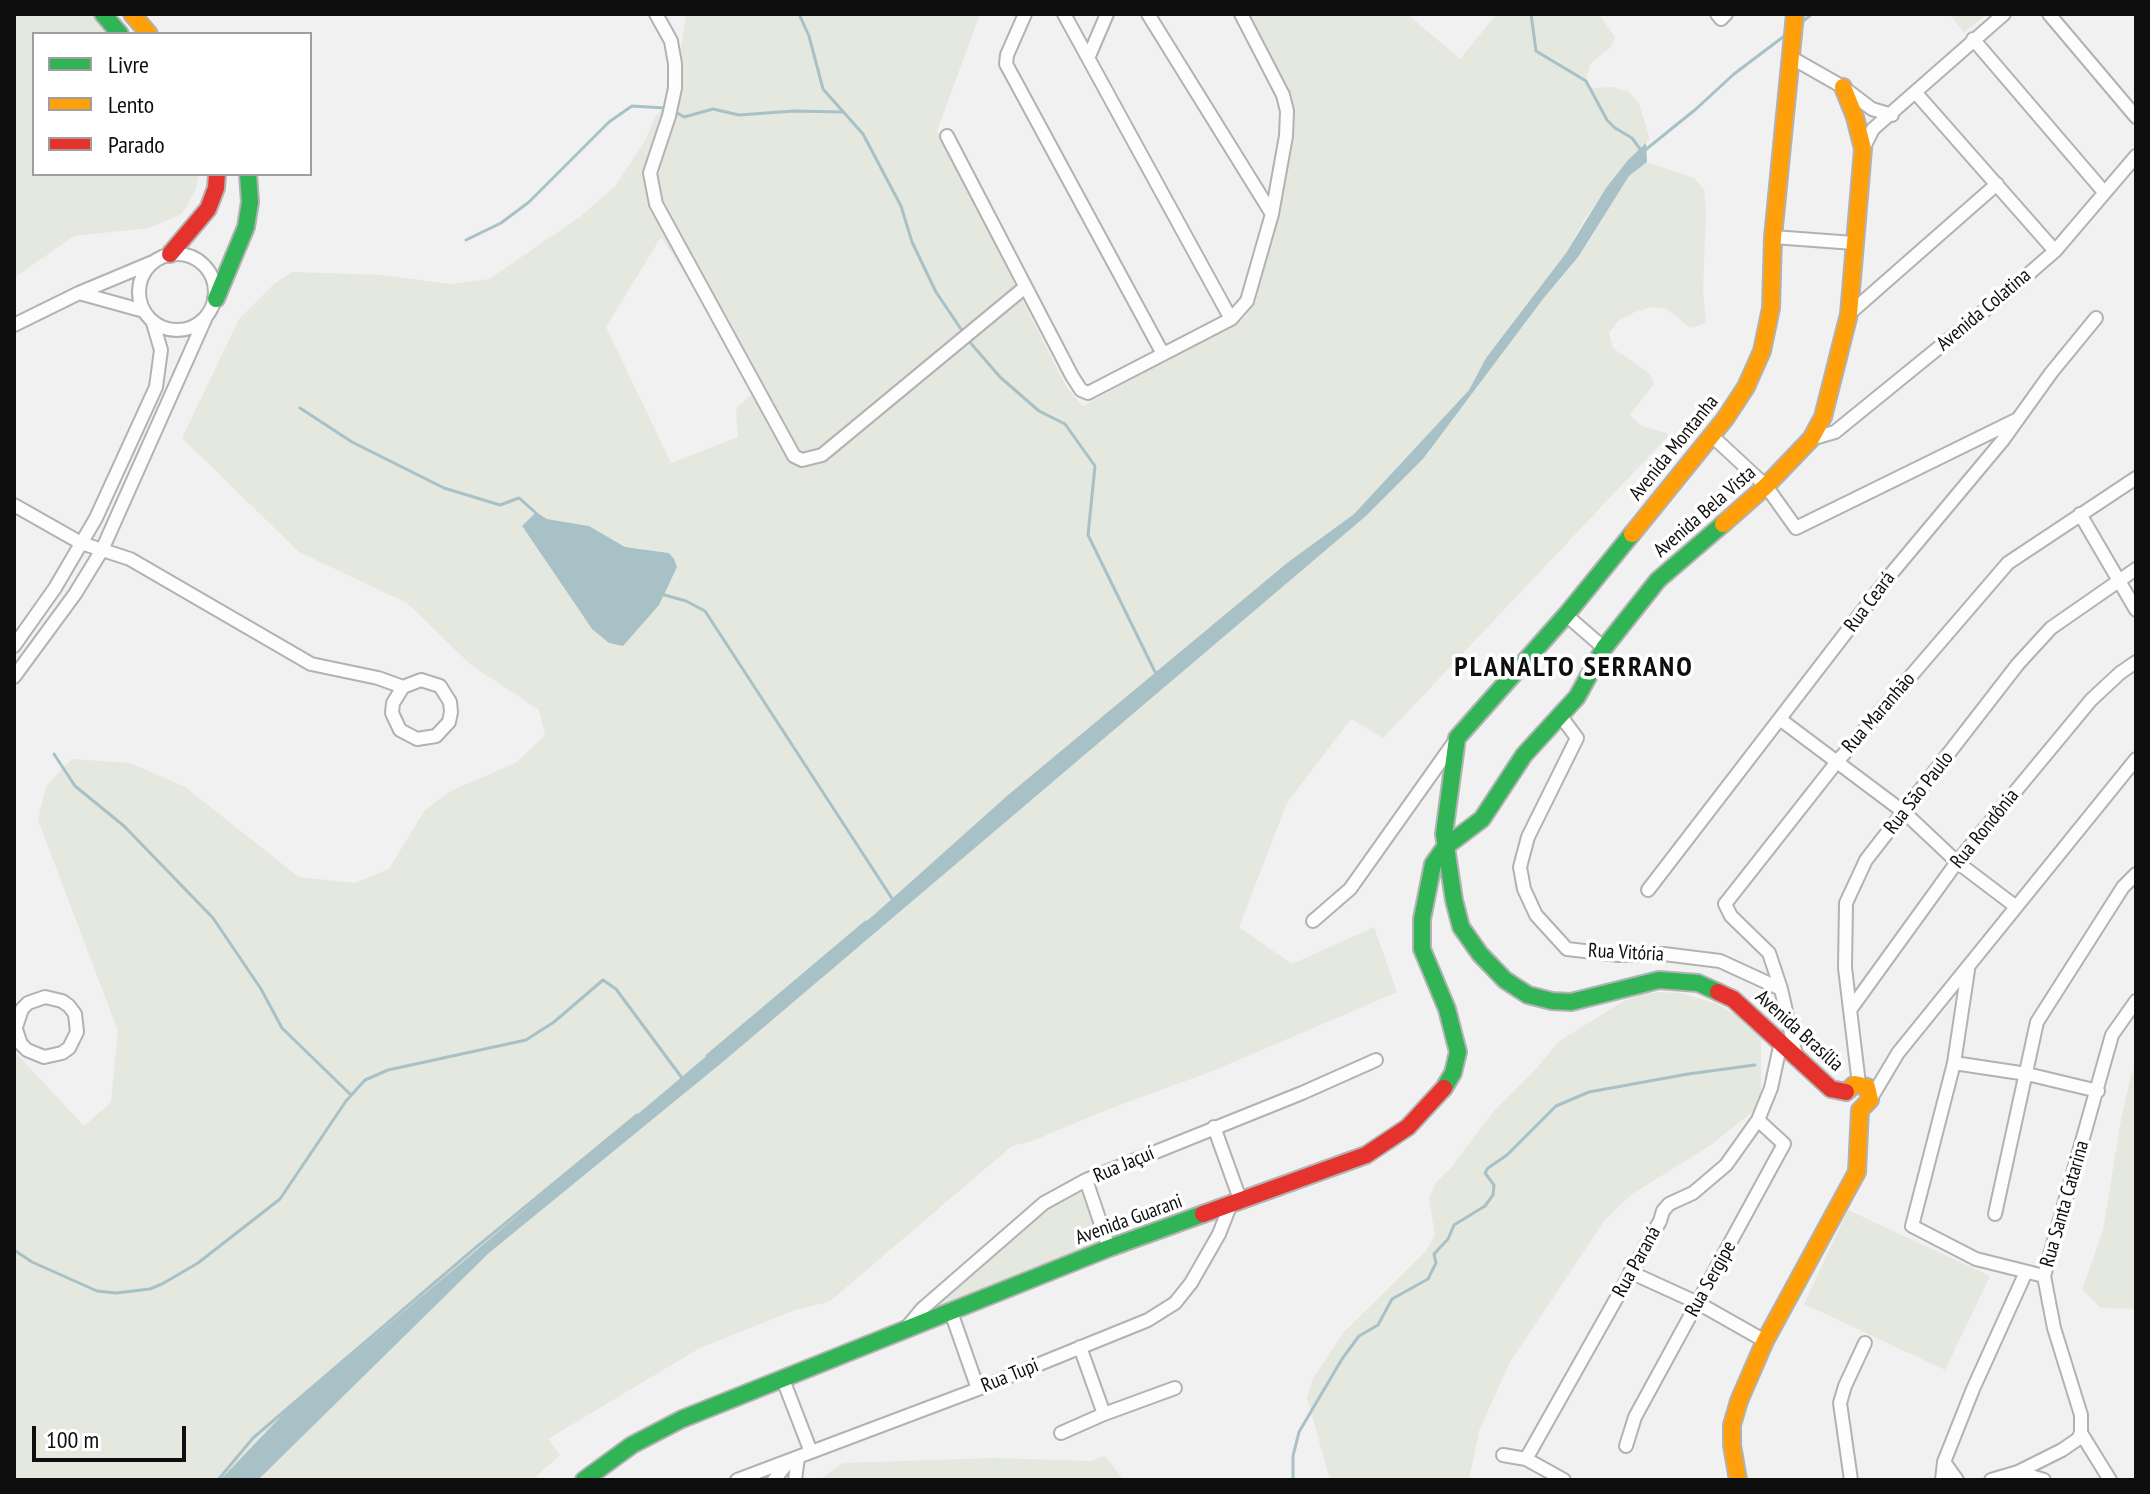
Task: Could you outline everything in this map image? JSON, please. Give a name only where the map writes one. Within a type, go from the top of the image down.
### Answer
[{"type":"street","points":[[103,14],[118,32]]},
{"type":"street","points":[[132,14],[147,32]]},
{"type":"street","points":[[656,14],[671,41],[675,88],[650,173],[656,204],[794,456],[802,460],[822,455],[1024,288]]},
{"type":"street","points":[[1025,14],[1007,55],[1010,72],[1163,354]]},
{"type":"street","points":[[1064,14],[1231,319]]},
{"type":"street","points":[[1089,56],[1107,14]]},
{"type":"street","points":[[1148,14],[1272,214]]},
{"type":"street","points":[[947,136],[1072,376],[1088,393],[1231,319],[1247,301],[1272,214],[1286,136],[1287,111],[1283,95],[1241,14]]},
{"type":"street","points":[[1717,14],[1721,19],[1726,14]]},
{"type":"street","name":"Avenida Montanha","points":[[1457,738],[1566,615],[1725,419],[1746,387],[1762,351],[1771,308],[1773,237],[1795,14]]},
{"type":"street","points":[[1863,149],[1873,129],[2004,14]]},
{"type":"street","points":[[2049,14],[2136,117]]},
{"type":"street","points":[[1973,39],[2104,192]]},
{"type":"street","points":[[1792,51],[1872,109],[1892,115]]},
{"type":"street","name":"Avenida Bela Vista","points":[[1445,847],[1482,819],[1524,755],[1577,697],[1604,648],[1658,580],[1766,486],[1811,439],[1823,417],[1849,314],[1863,149],[1843,87]]},
{"type":"street","points":[[1915,92],[2055,251]]},
{"type":"street","name":"Avenida Colatina","points":[[1811,439],[1835,432],[2055,251],[2136,156]]},
{"type":"street","points":[[14,646],[55,588],[96,518],[156,387],[161,350],[153,323],[139,297],[140,283],[147,269],[164,257],[208,209],[217,176]]},
{"type":"street","points":[[14,677],[75,594],[102,550],[246,227],[250,202],[248,176]]},
{"type":"street","points":[[1849,314],[1997,184]]},
{"type":"street","points":[[1773,237],[1854,243]]},
{"type":"street","points":[[14,325],[164,257],[185,255],[206,268],[213,279],[216,299]]},
{"type":"street","points":[[79,293],[144,311]]},
{"type":"street","points":[[153,323],[166,329],[181,330],[195,326],[206,317]]},
{"type":"street","name":"Rua Ceará","points":[[1648,890],[1891,574],[2096,318]]},
{"type":"street","points":[[1711,435],[1766,486],[1796,528],[2018,419]]},
{"type":"street","name":"Rua Maranhão","points":[[1781,989],[1769,953],[1731,916],[1725,904],[1836,763],[2008,563],[2136,478]]},
{"type":"street","points":[[14,505],[81,543],[130,559],[311,664],[378,678],[403,687],[421,680],[440,686],[446,693],[451,712],[449,722],[436,736],[417,739],[400,730],[392,713],[396,694],[403,687]]},
{"type":"street","points":[[2080,514],[2136,610]]},
{"type":"street","name":"Rua São Paulo","points":[[1856,1087],[1845,968],[1846,903],[1866,860],[2026,655],[2051,628],[2136,569]]},
{"type":"street","points":[[1566,615],[1604,648]]},
{"type":"street","name":"Rua Rondônia","points":[[1850,1010],[1957,862],[2091,700],[2136,662]]},
{"type":"street","name":"Rua Vitória","points":[[1560,715],[1577,738],[1528,837],[1520,867],[1524,889],[1536,915],[1567,949],[1619,955],[1664,954],[1720,961],[1781,989]]},
{"type":"street","points":[[1781,720],[1905,813],[1957,862],[2015,906]]},
{"type":"street","points":[[1445,847],[1446,809],[1457,738]]},
{"type":"street","points":[[1313,921],[1350,889],[1457,738]]},
{"type":"street","points":[[1865,1105],[1898,1053],[1969,968],[2015,906],[2135,763]]},
{"type":"street","name":"Avenida Guarani","points":[[584,1480],[632,1445],[682,1419],[1109,1248],[1366,1155],[1408,1127],[1439,1095],[1453,1073],[1458,1052],[1454,1031],[1422,949],[1422,919],[1429,879],[1433,864],[1445,847]]},
{"type":"street","name":"Avenida Brasília","points":[[1445,847],[1461,927],[1480,954],[1505,980],[1528,995],[1571,1002],[1659,980],[1698,983],[1733,999],[1831,1089],[1856,1087]]},
{"type":"street","points":[[1995,1214],[2037,1022],[2123,887],[2136,874]]},
{"type":"street","points":[[1429,879],[1441,876],[1451,880]]},
{"type":"street","points":[[1969,968],[1954,1063],[2027,1074],[2098,1091]]},
{"type":"street","points":[[1781,989],[1796,1055]]},
{"type":"street","points":[[45,997],[69,1006],[75,1014],[77,1032],[69,1048],[44,1057],[21,1044],[15,1025],[28,1003],[45,997]]},
{"type":"street","name":"Rua Santa Catarina","points":[[1954,1063],[1912,1226],[1976,1259],[2044,1276],[2112,1035],[2136,1001]]},
{"type":"street","points":[[1940,1002],[1961,1015]]},
{"type":"street","name":"Rua Paraná","points":[[1526,1459],[1663,1211],[1669,1204],[1693,1193],[1726,1165],[1758,1120],[1771,1088],[1781,1042]]},
{"type":"street","points":[[1865,1105],[1848,1105],[1856,1087],[1898,1053]]},
{"type":"street","name":"Rua Jaçuí","points":[[907,1327],[922,1309],[1044,1203],[1086,1180],[1376,1060]]},
{"type":"street","points":[[1738,1480],[1732,1425],[1739,1401],[1765,1341],[1857,1172],[1865,1105],[1870,1091],[1856,1087]]},
{"type":"street","name":"Rua Sergipe","points":[[1626,1446],[1635,1417],[1784,1144],[1758,1120]]},
{"type":"street","points":[[1214,1127],[1236,1204]]},
{"type":"street","points":[[1086,1180],[1109,1248]]},
{"type":"street","name":"Rua Tupi","points":[[737,1480],[978,1389],[1148,1320],[1175,1303],[1191,1283],[1236,1204]]},
{"type":"street","points":[[1630,1272],[1698,1303],[1765,1341]]},
{"type":"street","points":[[1942,1480],[1944,1462],[1973,1389],[2026,1272]]},
{"type":"street","points":[[2044,1276],[2054,1328],[2081,1415],[2081,1433],[2110,1480]]},
{"type":"street","points":[[951,1312],[978,1389]]},
{"type":"street","points":[[1851,1480],[1840,1403],[1865,1343]]},
{"type":"street","points":[[1080,1347],[1104,1414]]},
{"type":"street","points":[[782,1377],[811,1452]]},
{"type":"street","points":[[1061,1433],[1175,1388]]},
{"type":"street","points":[[1991,1480],[2018,1472],[2069,1446],[2081,1433]]},
{"type":"street","points":[[1503,1455],[1526,1459],[1564,1480]]},
{"type":"street","points":[[774,1480],[794,1458]]},
{"type":"street","points":[[794,1458],[795,1480]]},
{"type":"street","points":[[1944,1462],[1957,1480]]},
{"type":"street","points":[[2018,1472],[2044,1480]]},
{"type":"shaded area","points":[[14,14],[95,14],[108,32],[32,32],[32,176],[199,176],[196,189],[182,214],[149,228],[74,236],[14,278]]},
{"type":"shaded area","points":[[686,14],[980,14],[937,131],[1067,388],[1083,406],[1245,317],[1256,301],[1293,135],[1291,94],[1249,14],[1407,14],[1460,59],[1497,14],[1599,14],[1615,37],[1611,47],[1590,64],[1586,81],[1592,88],[1612,87],[1629,92],[1639,104],[1650,139],[1628,160],[1585,219],[1566,253],[1486,358],[1469,390],[1354,514],[1287,563],[1008,795],[876,913],[287,1410],[220,1480],[14,1480],[14,1051],[84,1126],[111,1102],[118,1031],[38,820],[46,786],[72,759],[130,763],[185,787],[299,877],[355,883],[389,869],[424,811],[449,792],[517,762],[545,735],[539,710],[471,665],[407,603],[299,552],[182,438],[239,319],[274,284],[292,272],[383,275],[450,284],[489,279],[580,217],[616,185],[645,141],[655,117],[668,103],[676,85]],"holes":[[[661,237],[759,388],[736,408],[738,437],[671,463],[606,327]],[[535,512],[547,519],[589,526],[625,547],[669,553],[592,629],[522,527]]]},
{"type":"shaded area","points":[[1949,14],[1987,14],[1964,32]]},
{"type":"shaded area","points":[[1647,162],[1694,178],[1704,189],[1706,211],[1703,292],[1706,323],[1690,328],[1667,309],[1652,307],[1618,321],[1609,333],[1613,348],[1650,374],[1654,384],[1630,415],[1642,426],[1667,433],[1668,436],[1383,738],[1351,719],[1287,803],[1239,927],[1292,964],[1374,927],[1397,992],[1210,1072],[1012,1146],[829,1302],[795,1310],[700,1348],[548,1439],[560,1455],[532,1480],[258,1480],[489,1253],[724,1061],[1366,516],[1423,459],[1543,299],[1580,256],[1629,176]]},
{"type":"shaded area","points":[[1679,993],[1715,1003],[1749,1022],[1761,1037],[1761,1090],[1756,1109],[1711,1145],[1632,1194],[1604,1221],[1510,1362],[1479,1431],[1469,1480],[1330,1480],[1307,1398],[1312,1380],[1343,1333],[1426,1251],[1435,1235],[1429,1199],[1436,1182],[1450,1169],[1493,1112],[1559,1041],[1624,1001],[1641,994]]},
{"type":"shaded area","points":[[2136,1064],[2136,1309],[2101,1308],[2082,1290],[2103,1230],[2121,1120]]},
{"type":"shaded area","points":[[1084,1191],[1105,1245],[933,1313],[930,1309],[1043,1208]]},
{"type":"shaded area","points":[[1848,1210],[1990,1276],[1945,1370],[1804,1304]]},
{"type":"shaded area","points":[[1105,1456],[1123,1479],[1128,1480],[819,1480],[843,1463],[995,1458],[1091,1461]]},
{"type":"water","points":[[1646,143],[1647,162],[1629,176],[1579,256],[1423,459],[1366,516],[724,1061],[489,1253],[258,1480],[220,1480],[287,1410],[876,913],[1008,795],[1287,563],[1354,514],[1469,390],[1486,358],[1566,253],[1606,188]]},
{"type":"water","points":[[536,512],[547,519],[589,526],[625,547],[669,553],[674,559],[677,567],[659,605],[623,646],[609,643],[592,629],[522,526]]},
{"type":"waterway","points":[[799,14],[809,36],[823,89],[863,134],[901,206],[912,242],[936,292],[963,332]]},
{"type":"waterway","points":[[1531,14],[1536,51],[1586,81],[1607,120],[1632,138],[1640,149]]},
{"type":"waterway","points":[[1802,22],[1812,14]]},
{"type":"waterway","points":[[1644,151],[1734,74],[1787,34]]},
{"type":"waterway","points":[[466,240],[501,223],[529,202],[609,122],[632,106],[665,108]]},
{"type":"waterway","points":[[674,111],[684,117],[713,109],[739,115],[842,112]]},
{"type":"waterway","points":[[968,340],[1000,377],[1039,411],[1065,424],[1095,466],[1088,535],[1157,676]]},
{"type":"waterway","points":[[300,408],[352,442],[444,488],[500,505],[519,498],[536,513]]},
{"type":"waterway","points":[[661,594],[686,601],[705,611],[893,900]]},
{"type":"waterway","points":[[54,754],[75,786],[124,826],[213,918],[261,989],[282,1028],[351,1095]]},
{"type":"waterway","points":[[707,1056],[866,922]]},
{"type":"waterway","points":[[14,1250],[32,1262],[97,1291],[116,1293],[150,1289],[162,1284],[198,1263],[280,1199],[346,1101],[365,1080],[388,1070],[526,1040],[554,1022],[603,980],[616,989],[682,1078]]},
{"type":"waterway","points":[[1293,1480],[1293,1456],[1299,1432],[1342,1359],[1359,1336],[1378,1325],[1392,1299],[1428,1279],[1436,1263],[1434,1254],[1448,1239],[1454,1225],[1485,1206],[1493,1195],[1494,1185],[1485,1173],[1488,1168],[1507,1155],[1556,1106],[1589,1092],[1755,1065]]},
{"type":"waterway","points":[[218,1480],[253,1438],[637,1115]]},
{"type":"traffic: fast","points":[[103,14],[118,32]]},
{"type":"traffic: fast","points":[[216,299],[246,227],[250,202],[248,176]]},
{"type":"traffic: fast","points":[[1444,1088],[1453,1073],[1458,1052],[1447,1009],[1422,949],[1422,919],[1433,864],[1445,847],[1482,819],[1524,755],[1577,697],[1604,648],[1658,580],[1723,524]]},
{"type":"traffic: fast","points":[[1632,534],[1566,615],[1457,738],[1444,834],[1454,900],[1461,927],[1480,954],[1505,980],[1528,995],[1571,1002],[1659,980],[1698,983],[1718,992]]},
{"type":"traffic: fast","points":[[584,1480],[632,1445],[682,1419],[1109,1248],[1203,1214]]},
{"type":"traffic: slow","points":[[132,14],[147,32]]},
{"type":"traffic: slow","points":[[1632,534],[1725,419],[1746,387],[1762,351],[1771,308],[1773,237],[1795,14]]},
{"type":"traffic: slow","points":[[1723,524],[1766,486],[1811,439],[1823,417],[1849,314],[1863,149],[1843,87]]},
{"type":"traffic: slow","points":[[1846,1092],[1855,1084],[1867,1087],[1870,1100],[1860,1110]]},
{"type":"traffic: slow","points":[[1738,1480],[1732,1425],[1739,1401],[1765,1341],[1857,1172],[1860,1110]]},
{"type":"traffic: jam","points":[[170,254],[208,209],[217,176]]},
{"type":"traffic: jam","points":[[1718,992],[1733,999],[1831,1089],[1846,1092]]},
{"type":"traffic: jam","points":[[1203,1214],[1366,1155],[1408,1127],[1444,1088]]},
{"type":"district","name":"PLANALTO SERRANO","points":[[1574,668]]}]
